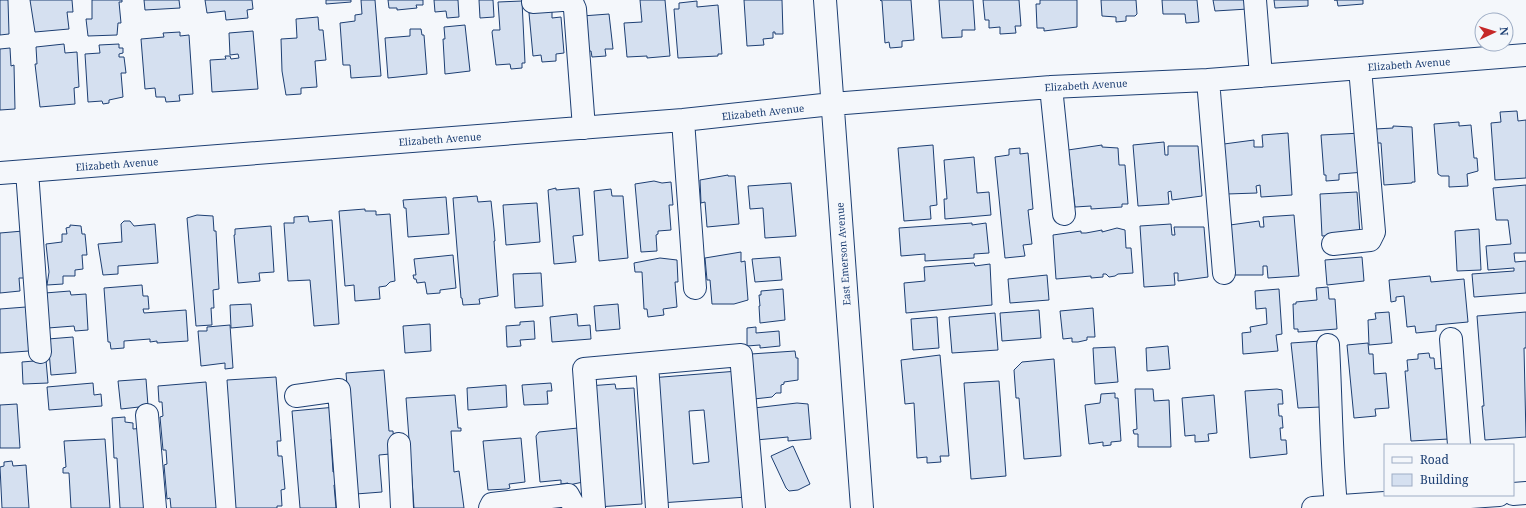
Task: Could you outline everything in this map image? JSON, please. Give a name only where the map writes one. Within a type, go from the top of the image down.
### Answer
[{"type":"street","points":[[533,2],[562,0]]},
{"type":"street","points":[[571,0],[576,10],[584,128]]},
{"type":"street","name":"East Emerson Avenue","points":[[825,0],[862,508]]},
{"type":"street","points":[[1255,0],[1261,76]]},
{"type":"street","name":"Elizabeth Avenue","points":[[0,173],[683,120],[832,104],[1052,87],[1208,80],[1526,55]]},
{"type":"street","points":[[1333,244],[1370,240],[1374,232],[1360,68]]},
{"type":"street","points":[[1208,80],[1224,274]]},
{"type":"street","points":[[1052,87],[1064,214]]},
{"type":"street","points":[[683,120],[695,288]]},
{"type":"street","points":[[27,171],[40,352]]},
{"type":"street","points":[[1451,339],[1459,444]]},
{"type":"street","points":[[1325,507],[1331,458],[1332,423],[1328,345]]},
{"type":"street","points":[[594,508],[584,369],[741,355],[754,508]]},
{"type":"street","points":[[647,364],[657,508]]},
{"type":"street","points":[[296,396],[339,390],[348,508]]},
{"type":"street","points":[[147,416],[154,508]]},
{"type":"street","points":[[399,444],[402,508]]},
{"type":"street","points":[[1514,494],[1526,493]]},
{"type":"street","points":[[490,508],[492,504],[568,496],[575,508]]},
{"type":"street","points":[[1313,508],[1395,505],[1463,500],[1493,496]]},
{"type":"building","points":[[0,0],[8,0],[9,34],[0,35]]},
{"type":"building","points":[[30,0],[72,0],[73,12],[67,12],[69,29],[35,32]]},
{"type":"building","points":[[92,0],[122,0],[122,2],[119,2],[121,23],[118,23],[117,35],[88,36],[86,19],[92,19]]},
{"type":"building","points":[[144,0],[179,0],[180,8],[145,10]]},
{"type":"building","points":[[205,0],[252,0],[253,9],[247,10],[248,18],[226,20],[225,11],[207,13]]},
{"type":"building","points":[[326,0],[351,0],[351,2],[326,4]]},
{"type":"building","points":[[361,0],[375,0],[381,76],[351,78],[350,65],[343,65],[340,23],[355,21],[355,15],[362,14]]},
{"type":"building","points":[[388,0],[423,0],[423,5],[416,5],[417,8],[397,10],[397,8],[389,8]]},
{"type":"building","points":[[434,0],[458,0],[459,17],[447,18],[446,11],[435,12]]},
{"type":"building","points":[[479,0],[493,0],[494,17],[480,18]]},
{"type":"building","points":[[640,0],[665,0],[670,56],[647,58],[647,56],[627,57],[624,23],[642,22]]},
{"type":"building","points":[[744,0],[782,0],[783,34],[775,34],[775,32],[773,32],[773,38],[763,39],[764,45],[747,46]]},
{"type":"building","points":[[880,0],[911,0],[914,40],[902,41],[902,47],[890,48],[889,42],[885,43],[882,1]]},
{"type":"building","points":[[939,0],[973,0],[975,30],[962,30],[962,37],[942,38]]},
{"type":"building","points":[[983,0],[1019,0],[1021,26],[1015,26],[1016,33],[1000,34],[1000,27],[989,28],[989,20],[985,20]]},
{"type":"building","points":[[1040,0],[1077,0],[1077,27],[1044,31],[1044,28],[1037,28],[1036,4],[1040,4]]},
{"type":"building","points":[[1101,0],[1136,0],[1137,14],[1135,16],[1126,16],[1126,21],[1116,22],[1116,17],[1102,16]]},
{"type":"building","points":[[1162,0],[1197,0],[1199,22],[1186,23],[1185,14],[1163,14]]},
{"type":"building","points":[[1213,0],[1249,0],[1248,9],[1215,11]]},
{"type":"building","points":[[1274,0],[1308,0],[1308,6],[1275,8]]},
{"type":"building","points":[[1337,0],[1363,0],[1363,4],[1338,6]]},
{"type":"building","points":[[522,1],[525,63],[522,63],[522,68],[511,69],[510,64],[496,65],[492,32],[493,30],[500,30],[498,2]]},
{"type":"building","points":[[697,1],[697,7],[718,5],[722,54],[718,54],[718,56],[678,58],[674,9],[679,9],[679,3]]},
{"type":"building","points":[[552,11],[552,18],[561,17],[564,53],[556,54],[556,61],[542,62],[541,55],[533,56],[529,13]]},
{"type":"building","points":[[609,14],[613,49],[605,49],[606,56],[592,57],[591,51],[584,52],[582,16]]},
{"type":"building","points":[[318,17],[319,30],[323,30],[326,60],[315,61],[317,87],[301,88],[301,94],[286,95],[282,71],[281,39],[297,38],[296,19]]},
{"type":"building","points":[[465,25],[470,71],[445,74],[443,39],[445,39],[444,27]]},
{"type":"building","points":[[410,29],[421,29],[422,35],[424,35],[427,74],[388,78],[385,38],[410,36]]},
{"type":"building","points":[[253,31],[258,89],[212,92],[210,60],[226,59],[225,56],[230,56],[231,59],[239,58],[238,54],[230,55],[229,33]]},
{"type":"building","points":[[180,32],[180,36],[189,35],[193,94],[179,95],[180,101],[166,102],[165,97],[156,97],[155,88],[145,89],[141,39],[164,37],[163,33]]},
{"type":"building","points":[[64,44],[65,53],[77,52],[79,87],[74,88],[75,104],[40,107],[35,64],[37,64],[36,47]]},
{"type":"building","points":[[119,44],[119,48],[123,48],[123,53],[119,54],[119,57],[124,57],[126,73],[121,73],[123,97],[109,100],[109,103],[103,104],[102,101],[88,102],[85,54],[100,53],[99,45]]},
{"type":"building","points":[[10,48],[11,66],[14,65],[15,109],[0,110],[0,49]]},
{"type":"building","points":[[1517,111],[1518,121],[1526,120],[1526,178],[1495,180],[1491,123],[1501,122],[1500,112]]},
{"type":"building","points":[[1459,122],[1459,126],[1471,125],[1474,158],[1477,158],[1478,171],[1467,174],[1468,186],[1449,187],[1449,176],[1441,176],[1438,174],[1434,124]]},
{"type":"building","points":[[1393,126],[1412,127],[1415,182],[1384,185],[1381,143],[1376,143],[1375,129],[1393,128]]},
{"type":"building","points":[[1288,133],[1292,195],[1261,197],[1260,185],[1256,186],[1257,193],[1227,194],[1224,144],[1254,140],[1254,147],[1263,147],[1262,135]]},
{"type":"building","points":[[1362,133],[1365,172],[1339,174],[1339,180],[1326,181],[1326,175],[1324,175],[1321,135]]},
{"type":"building","points":[[1164,142],[1165,155],[1168,155],[1168,146],[1198,146],[1202,196],[1172,200],[1171,191],[1168,192],[1169,204],[1138,206],[1133,145]]},
{"type":"building","points":[[933,145],[937,205],[930,206],[931,219],[904,221],[898,148]]},
{"type":"building","points":[[1102,145],[1102,147],[1118,148],[1119,165],[1125,165],[1128,204],[1122,204],[1122,207],[1091,209],[1091,206],[1075,207],[1068,150]]},
{"type":"building","points":[[1020,148],[1020,154],[1028,153],[1033,209],[1028,210],[1032,244],[1023,245],[1025,256],[1005,258],[995,157],[1009,155],[1009,149]]},
{"type":"building","points":[[974,157],[977,193],[989,192],[991,215],[945,219],[944,199],[947,199],[944,160]]},
{"type":"building","points":[[728,175],[735,176],[739,224],[707,227],[705,202],[701,203],[700,180]]},
{"type":"building","points":[[654,181],[662,183],[671,182],[673,205],[669,205],[671,230],[658,231],[658,234],[656,235],[657,251],[641,252],[635,184]]},
{"type":"building","points":[[791,183],[796,236],[765,238],[763,208],[750,209],[748,186]]},
{"type":"building","points":[[1526,185],[1526,253],[1514,253],[1515,262],[1526,261],[1526,293],[1474,297],[1472,274],[1514,271],[1514,268],[1488,270],[1486,246],[1511,244],[1508,220],[1496,220],[1493,188]]},
{"type":"building","points":[[556,188],[556,190],[579,188],[583,235],[573,236],[576,262],[554,264],[548,190]]},
{"type":"building","points":[[611,189],[612,196],[623,196],[628,258],[599,261],[594,191]]},
{"type":"building","points":[[1357,192],[1360,234],[1322,236],[1320,194]]},
{"type":"building","points":[[477,196],[478,202],[491,201],[498,296],[479,299],[480,304],[463,305],[461,298],[453,198]]},
{"type":"building","points":[[446,197],[449,234],[408,237],[406,208],[404,208],[403,200]]},
{"type":"building","points":[[537,203],[540,242],[506,245],[503,205]]},
{"type":"building","points":[[365,209],[365,211],[376,211],[376,215],[390,214],[395,281],[390,282],[386,286],[379,287],[380,299],[355,301],[354,285],[345,286],[339,211]]},
{"type":"building","points":[[197,215],[213,216],[214,231],[216,231],[219,289],[213,290],[214,308],[211,308],[212,325],[196,326],[187,218]]},
{"type":"building","points":[[1294,215],[1299,276],[1268,278],[1267,266],[1263,266],[1263,275],[1233,275],[1230,225],[1259,221],[1260,227],[1264,227],[1263,217]]},
{"type":"building","points":[[308,216],[309,222],[332,220],[339,324],[314,326],[310,280],[288,281],[284,223],[294,223],[294,217]]},
{"type":"building","points":[[124,221],[130,221],[134,226],[155,224],[158,263],[118,266],[118,274],[103,275],[98,244],[122,242],[121,224]]},
{"type":"building","points":[[972,223],[972,225],[986,223],[989,253],[974,254],[974,258],[925,261],[925,254],[901,256],[899,228]]},
{"type":"building","points":[[1171,224],[1172,235],[1175,235],[1174,227],[1204,227],[1208,277],[1178,281],[1178,273],[1174,273],[1175,285],[1144,287],[1140,226]]},
{"type":"building","points":[[70,225],[81,226],[82,234],[85,234],[87,255],[82,255],[83,269],[75,270],[75,276],[63,276],[63,284],[47,285],[49,272],[46,244],[62,242],[62,234],[67,234],[66,228],[70,227]]},
{"type":"building","points":[[271,226],[274,272],[259,273],[260,281],[238,283],[234,235],[235,229]]},
{"type":"building","points":[[1117,228],[1125,230],[1126,248],[1131,248],[1133,273],[1118,274],[1109,277],[1106,274],[1103,274],[1103,277],[1091,278],[1091,276],[1056,279],[1053,235],[1081,231],[1081,233],[1086,233],[1102,230],[1102,232]]},
{"type":"building","points":[[1479,229],[1481,270],[1457,271],[1455,231]]},
{"type":"building","points":[[23,231],[25,278],[19,278],[20,291],[0,293],[0,233]]},
{"type":"building","points":[[741,252],[741,262],[745,261],[748,300],[734,304],[712,304],[710,280],[707,280],[705,258]]},
{"type":"building","points":[[453,255],[456,288],[440,290],[440,293],[427,294],[425,282],[417,283],[416,279],[414,279],[413,275],[416,275],[414,259]]},
{"type":"building","points":[[780,257],[782,280],[755,282],[752,259]]},
{"type":"building","points":[[1362,257],[1364,281],[1327,285],[1325,260]]},
{"type":"building","points":[[660,258],[677,260],[678,282],[675,282],[677,307],[663,309],[664,315],[648,317],[647,309],[644,309],[642,272],[635,272],[634,263]]},
{"type":"building","points":[[974,263],[975,266],[990,264],[992,305],[906,313],[904,283],[925,281],[924,267]]},
{"type":"building","points":[[541,273],[543,306],[515,308],[513,274]]},
{"type":"building","points":[[1047,275],[1049,300],[1010,303],[1008,279]]},
{"type":"building","points":[[1430,276],[1431,282],[1464,279],[1468,322],[1436,325],[1436,331],[1416,333],[1415,326],[1407,327],[1404,296],[1396,297],[1396,301],[1391,302],[1389,280]]},
{"type":"building","points":[[142,285],[143,296],[148,296],[149,309],[143,309],[144,313],[186,310],[188,341],[157,343],[157,341],[150,342],[150,339],[124,341],[124,348],[111,349],[110,342],[108,342],[104,288]]},
{"type":"building","points":[[1328,287],[1329,299],[1335,299],[1337,329],[1298,332],[1298,329],[1294,329],[1293,304],[1296,304],[1296,302],[1317,300],[1316,288]]},
{"type":"building","points":[[783,289],[785,320],[760,323],[759,295],[761,295],[761,291]]},
{"type":"building","points":[[1279,289],[1282,334],[1276,335],[1278,351],[1243,354],[1242,333],[1251,332],[1250,327],[1267,324],[1266,308],[1256,309],[1255,291]]},
{"type":"building","points":[[70,291],[71,295],[86,294],[88,330],[75,331],[74,326],[48,328],[45,293]]},
{"type":"building","points":[[251,304],[253,326],[231,328],[230,305]]},
{"type":"building","points":[[618,304],[620,329],[596,331],[594,306]]},
{"type":"building","points":[[26,307],[29,351],[0,353],[0,309]]},
{"type":"building","points":[[1093,308],[1095,337],[1087,337],[1087,340],[1078,342],[1072,342],[1072,338],[1063,339],[1060,311]]},
{"type":"building","points":[[1039,310],[1041,338],[1002,341],[1000,313]]},
{"type":"building","points":[[1389,312],[1392,343],[1369,345],[1368,320],[1376,319],[1375,313]]},
{"type":"building","points":[[1526,312],[1526,348],[1524,348],[1526,437],[1485,440],[1477,316]]},
{"type":"building","points":[[995,313],[998,350],[952,353],[949,317]]},
{"type":"building","points":[[577,314],[578,326],[590,325],[591,339],[552,342],[550,317]]},
{"type":"building","points":[[937,317],[939,348],[913,350],[911,319]]},
{"type":"building","points":[[534,321],[535,339],[520,340],[521,346],[507,347],[506,326],[520,325],[520,322]]},
{"type":"building","points":[[430,324],[431,351],[405,353],[403,326]]},
{"type":"building","points":[[230,325],[233,368],[225,369],[225,363],[201,366],[198,331],[207,331],[207,327]]},
{"type":"building","points":[[756,327],[756,333],[779,331],[780,346],[760,348],[760,345],[747,346],[747,328]]},
{"type":"building","points":[[73,337],[76,373],[51,375],[48,339]]},
{"type":"building","points":[[1321,341],[1321,407],[1298,408],[1291,343]]},
{"type":"building","points":[[1368,343],[1369,354],[1373,354],[1374,374],[1386,373],[1389,408],[1375,409],[1376,416],[1354,418],[1347,345]]},
{"type":"building","points":[[1168,346],[1170,369],[1147,371],[1146,348]]},
{"type":"building","points":[[1115,347],[1118,382],[1095,384],[1093,348]]},
{"type":"building","points":[[795,351],[796,358],[798,358],[798,380],[784,382],[784,384],[781,385],[781,393],[776,393],[772,397],[754,399],[751,354]]},
{"type":"building","points":[[1429,353],[1430,358],[1434,358],[1435,369],[1444,368],[1449,439],[1411,441],[1405,371],[1408,371],[1407,360],[1418,359],[1418,354]]},
{"type":"building","points":[[940,355],[949,456],[940,456],[941,462],[927,463],[927,457],[917,458],[914,403],[905,404],[901,360]]},
{"type":"building","points":[[1054,359],[1061,456],[1024,459],[1019,398],[1016,398],[1014,370],[1022,362]]},
{"type":"building","points":[[46,360],[48,383],[23,384],[22,362]]},
{"type":"building","points":[[384,370],[389,431],[393,431],[394,445],[390,454],[379,455],[382,492],[356,494],[346,373]]},
{"type":"building","points":[[738,371],[747,497],[660,503],[650,378]],"holes":[[[704,410],[709,462],[693,464],[689,411]]]},
{"type":"building","points":[[276,377],[281,441],[277,441],[278,456],[282,456],[285,489],[281,490],[282,506],[277,506],[277,508],[236,508],[227,380]]},
{"type":"building","points":[[146,379],[148,406],[121,409],[118,381]]},
{"type":"building","points":[[999,381],[1006,476],[971,479],[964,383]]},
{"type":"building","points":[[206,382],[216,508],[171,508],[170,498],[167,499],[164,465],[167,464],[166,450],[163,450],[160,417],[163,416],[162,402],[159,402],[158,386]]},
{"type":"building","points":[[93,383],[94,395],[101,394],[102,406],[49,410],[47,387]]},
{"type":"building","points":[[551,383],[552,391],[547,391],[548,404],[524,405],[522,385]]},
{"type":"building","points":[[615,384],[616,389],[634,388],[642,504],[597,507],[588,386]]},
{"type":"building","points":[[506,385],[507,407],[468,410],[467,388]]},
{"type":"building","points":[[1135,389],[1153,389],[1154,401],[1169,400],[1171,447],[1138,447],[1138,434],[1134,434],[1133,430],[1137,429]]},
{"type":"building","points":[[1282,390],[1283,404],[1278,404],[1279,416],[1282,416],[1283,428],[1280,428],[1281,440],[1286,440],[1287,454],[1250,458],[1245,391]]},
{"type":"building","points":[[1115,393],[1115,398],[1118,398],[1121,441],[1111,442],[1111,445],[1103,446],[1103,442],[1089,444],[1085,405],[1100,403],[1101,394]]},
{"type":"building","points":[[455,395],[458,428],[461,428],[461,431],[451,431],[454,472],[459,471],[464,508],[414,508],[406,398]]},
{"type":"building","points":[[1214,395],[1217,433],[1208,434],[1209,441],[1195,442],[1195,435],[1185,436],[1182,398]]},
{"type":"building","points":[[797,403],[808,404],[811,439],[788,441],[788,437],[756,440],[754,408]]},
{"type":"building","points":[[17,404],[20,448],[0,448],[0,405]]},
{"type":"building","points":[[336,407],[338,439],[331,439],[333,472],[340,471],[341,484],[334,485],[336,508],[300,508],[292,411]]},
{"type":"building","points":[[125,417],[125,422],[133,423],[133,429],[144,428],[149,508],[120,508],[117,458],[114,458],[112,418]]},
{"type":"building","points":[[578,428],[583,482],[569,485],[568,483],[561,484],[561,480],[540,482],[536,436],[539,432]]},
{"type":"building","points":[[521,438],[525,482],[509,484],[510,488],[507,489],[488,490],[483,441]]},
{"type":"building","points":[[105,439],[110,508],[71,508],[69,473],[63,473],[63,468],[66,467],[64,441]]},
{"type":"building","points":[[793,446],[810,484],[798,490],[789,491],[786,488],[771,456]]},
{"type":"building","points":[[12,461],[13,466],[26,465],[29,508],[2,508],[0,467],[4,466],[4,462]]}]
